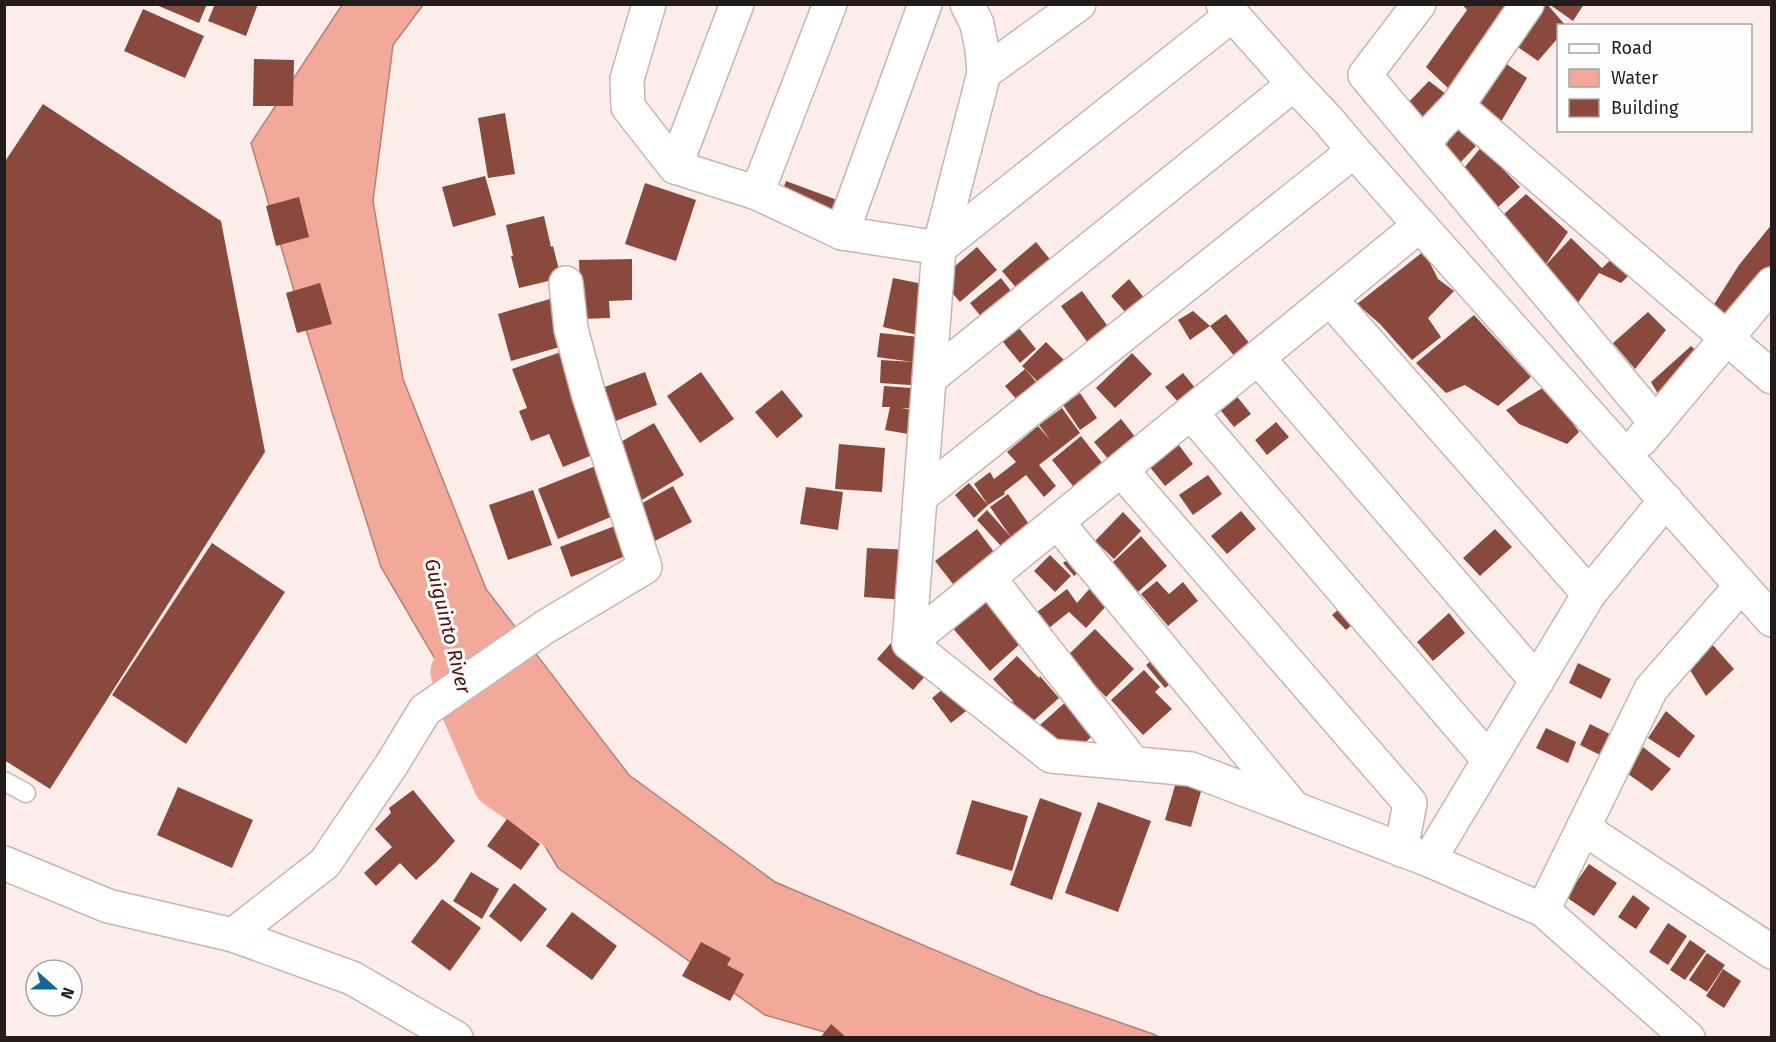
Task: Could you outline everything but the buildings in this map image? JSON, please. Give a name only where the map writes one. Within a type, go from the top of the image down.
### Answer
[{"type":"street","points":[[649,4],[627,79],[628,107],[675,167],[757,194],[842,233],[939,248],[1228,10],[1772,620]]},
{"type":"street","points":[[675,167],[737,4]]},
{"type":"street","points":[[757,194],[830,4]]},
{"type":"street","points":[[842,233],[925,4]]},
{"type":"street","points":[[909,643],[939,248],[984,73],[977,24],[967,4]]},
{"type":"street","points":[[984,73],[1079,4]]},
{"type":"street","points":[[1419,4],[1365,75],[1656,423]]},
{"type":"street","points":[[1424,145],[1436,128],[1457,106],[1527,4]]},
{"type":"street","points":[[930,378],[1294,84]]},
{"type":"street","points":[[1457,106],[1772,377]]},
{"type":"street","points":[[920,497],[1354,151]]},
{"type":"street","points":[[909,643],[1420,225]]},
{"type":"street","points":[[232,935],[325,862],[392,764],[425,710],[545,627],[645,567],[589,396],[571,329],[566,283]]},
{"type":"street","points":[[1627,457],[1772,284]]},
{"type":"street","points":[[1330,299],[1589,594]]},
{"type":"street","points":[[1258,358],[1537,681]]},
{"type":"street","points":[[1191,413],[1489,760]]},
{"type":"street","points":[[1121,470],[1410,803],[1415,855]]},
{"type":"street","points":[[1415,855],[1489,760],[1589,594],[1666,500]]},
{"type":"street","points":[[1057,522],[1295,809]]},
{"type":"street","points":[[989,578],[1134,764]]},
{"type":"street","points":[[1543,910],[1652,689],[1742,586]]},
{"type":"street","points":[[909,643],[1051,756],[1191,769],[1415,855],[1543,910],[1688,1038]]},
{"type":"street","points":[[1583,828],[1772,952]]},
{"type":"street","points":[[4,863],[108,906],[232,935],[352,978],[456,1038]]},
{"type":"lane","points":[[4,781],[26,793]]},
{"type":"water","points":[[342,5],[423,5],[393,45],[373,201],[403,379],[486,589],[629,775],[775,882],[1038,994],[1159,1037],[842,1037],[765,1015],[558,868],[381,567],[297,301],[251,143]]},
{"type":"waterway","name":"Guiguinto River","points":[[459,672],[467,703],[501,781],[573,831]]}]
